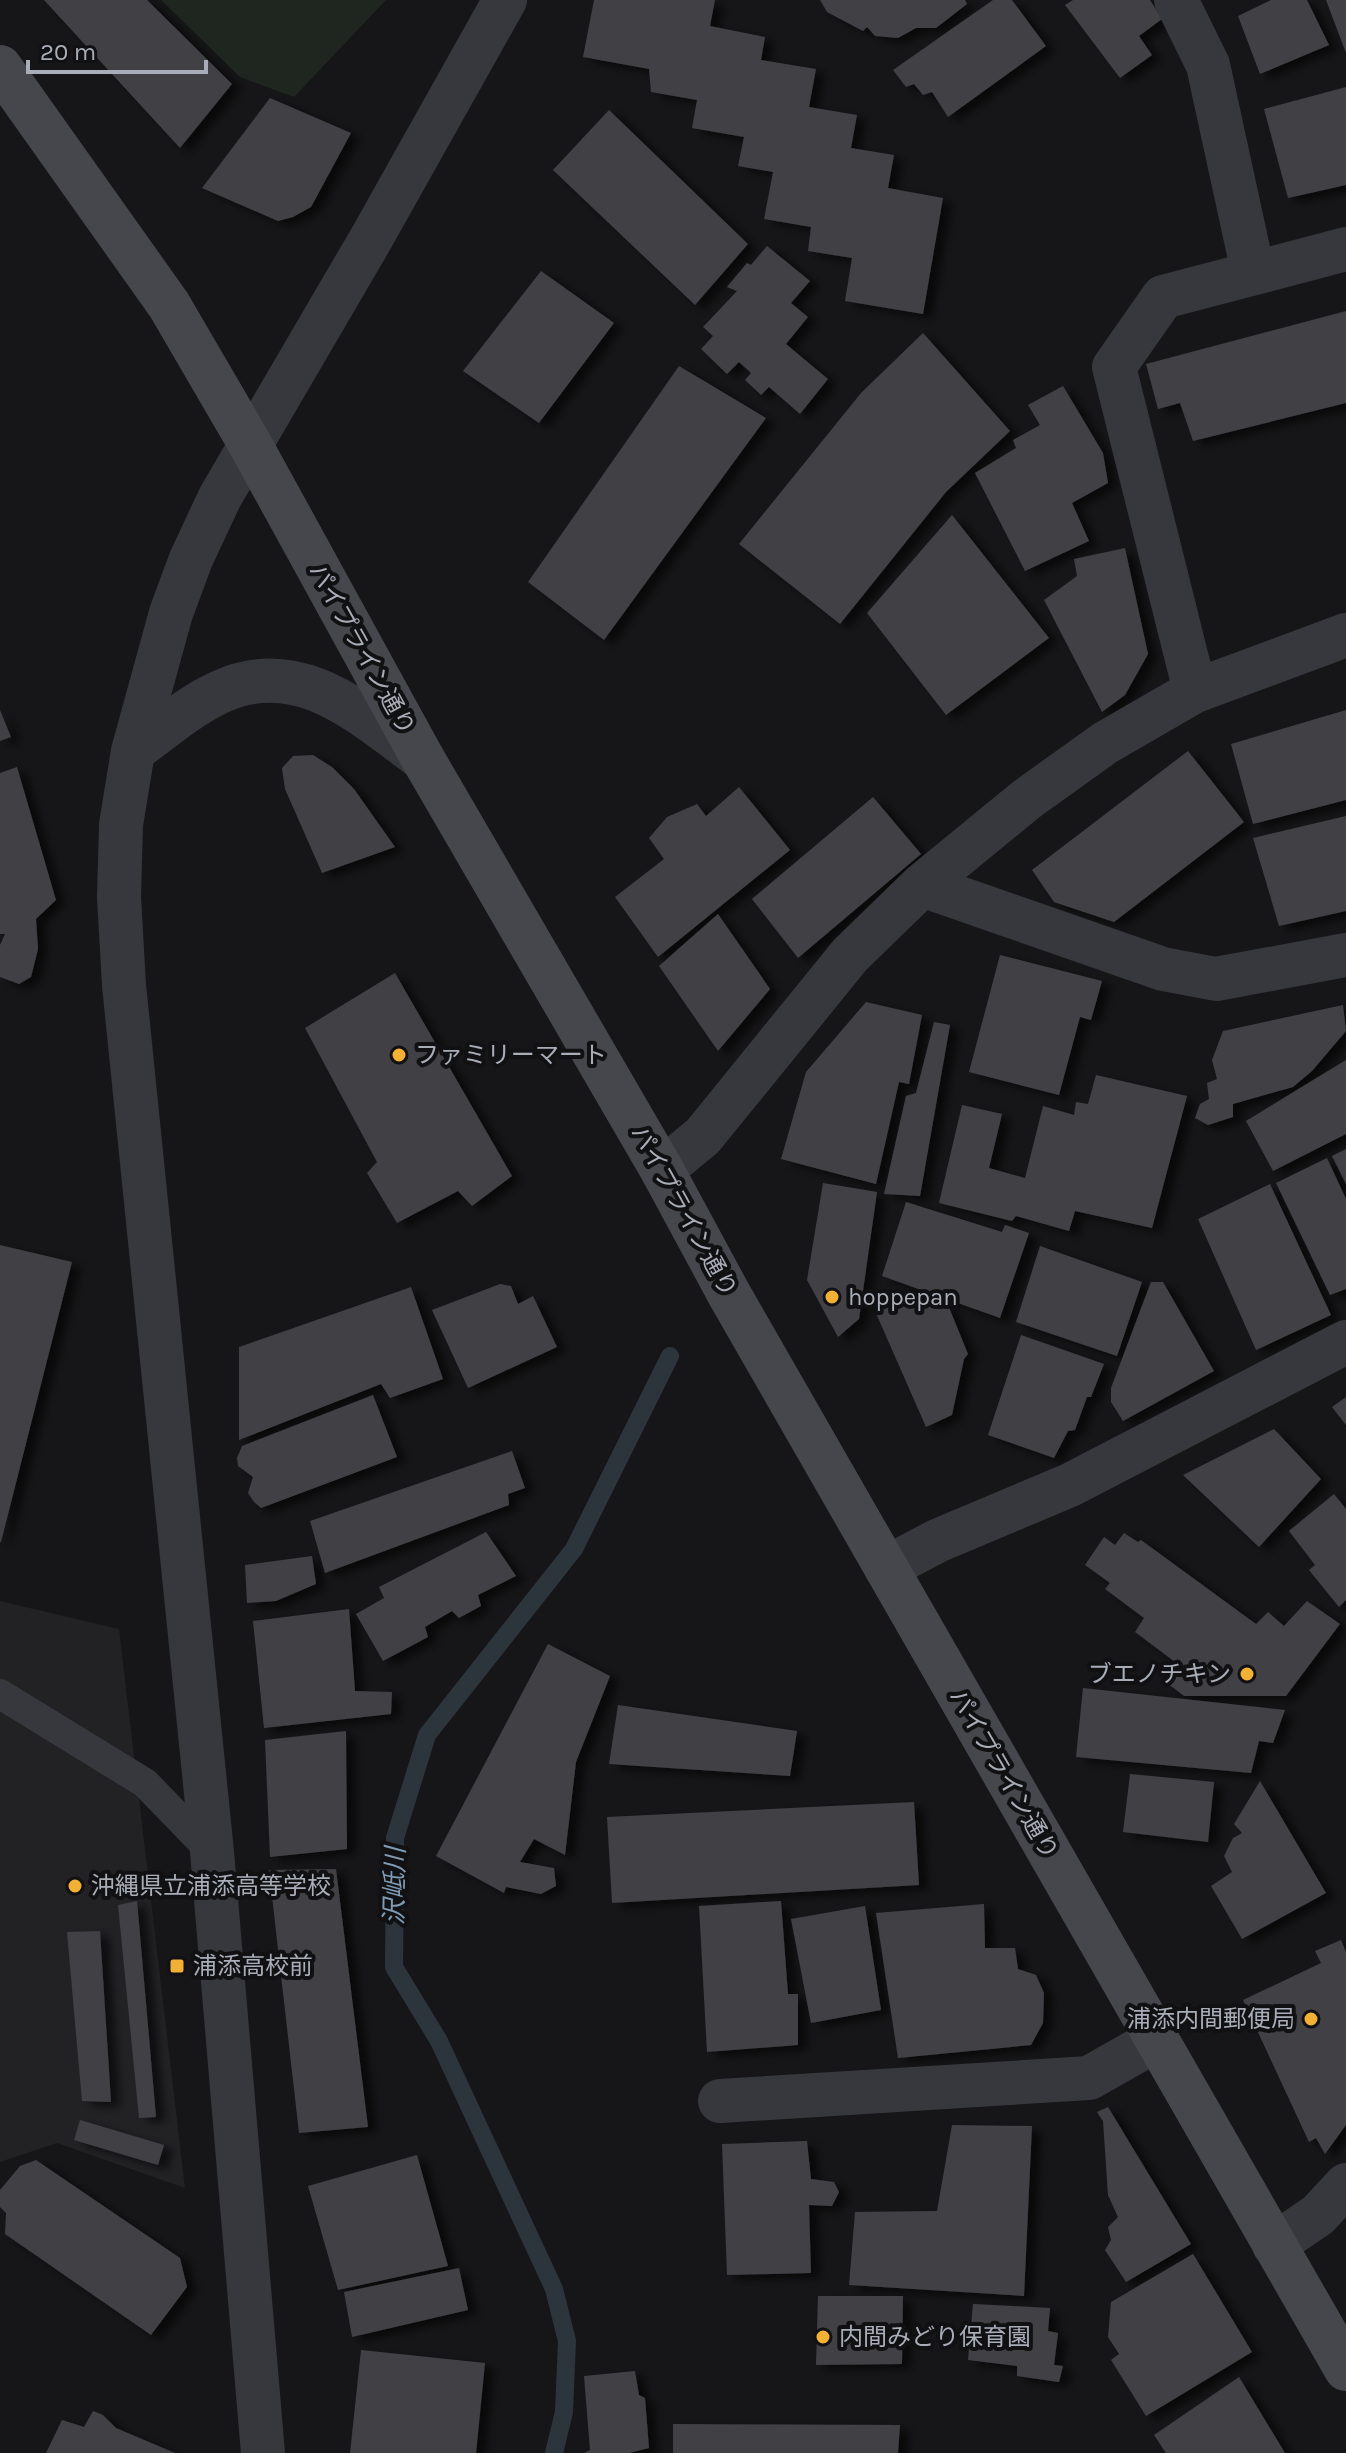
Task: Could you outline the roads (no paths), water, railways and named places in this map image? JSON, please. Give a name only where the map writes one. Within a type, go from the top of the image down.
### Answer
[{"type":"main road","name":"パイプライン通り","points":[[0,67],[169,305],[250,444],[423,759],[662,1170],[729,1294],[1346,2369]]},
{"type":"street","points":[[263,2453],[212,1852],[124,985],[119,897],[121,825],[133,751],[171,613],[191,559],[220,497],[372,237],[505,0]]},
{"type":"street","points":[[1176,0],[1208,65],[1253,272]]},
{"type":"street","points":[[1195,691],[1114,367],[1163,297],[1346,249]]},
{"type":"street","points":[[662,1170],[703,1136],[850,955],[922,885],[1053,780],[1105,743],[1195,691],[1346,635]]},
{"type":"street","points":[[133,751],[220,692],[248,683],[287,680],[337,697],[423,759]]},
{"type":"street","points":[[922,885],[1163,969],[1216,979],[1346,955]]},
{"type":"street","points":[[886,1568],[937,1541],[1070,1485],[1346,1342]]},
{"type":"street","points":[[720,2101],[1089,2078],[1156,2040]]},
{"type":"street","points":[[1274,2245],[1318,2215],[1346,2185]]},
{"type":"lane","points":[[0,1694],[145,1783],[212,1852]]},
{"type":"waterway","name":"沢岻川","points":[[554,2453],[564,2412],[567,2341],[554,2289],[439,2041],[394,1967],[395,1838],[427,1735],[574,1549],[670,1356]]},
{"type":"place","name":"ファミリーマート","points":[[399,1055]]},
{"type":"place","name":"hoppepan","points":[[832,1297]]},
{"type":"place","name":"ブエノチキン","points":[[1247,1674]]},
{"type":"place","name":"沖縄県立浦添高等学校","points":[[75,1886]]},
{"type":"place","name":"浦添高校前","points":[[177,1966]]},
{"type":"place","name":"浦添内間郵便局","points":[[1311,2019]]},
{"type":"place","name":"内間みどり保育園","points":[[823,2337]]}]
